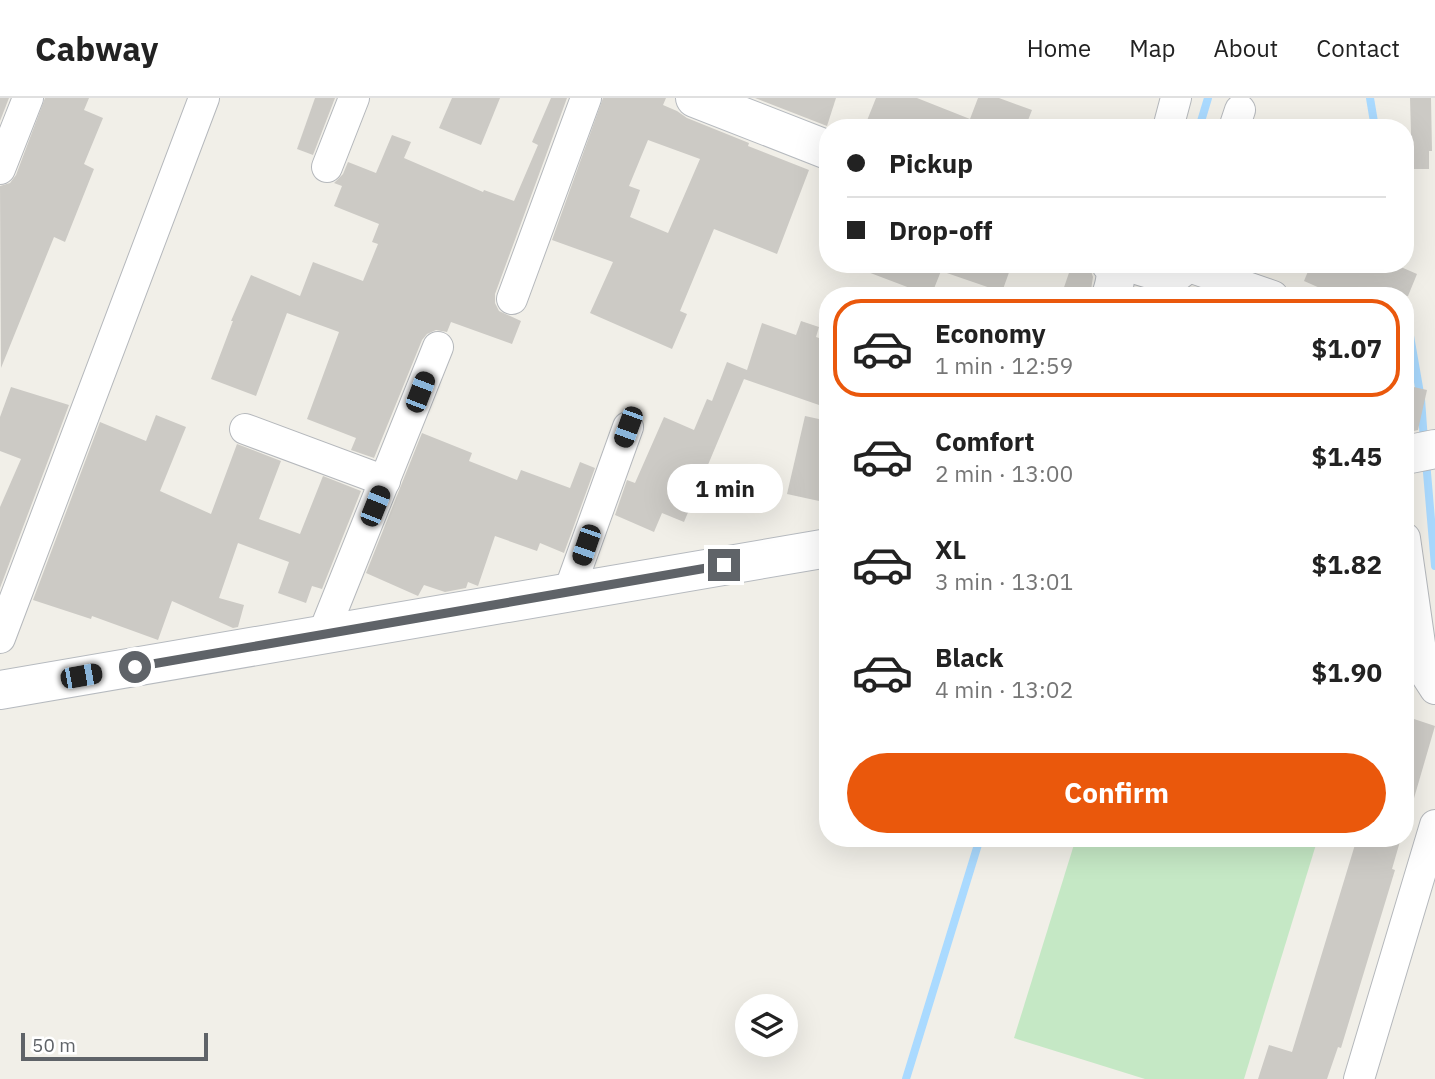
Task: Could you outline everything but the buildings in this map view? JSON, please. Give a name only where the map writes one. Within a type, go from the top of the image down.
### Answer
[{"type":"main road","points":[[695,98],[819,146]]},
{"type":"main road","points":[[0,690],[819,550]]},
{"type":"street","points":[[0,169],[28,98]]},
{"type":"street","points":[[0,638],[204,98]]},
{"type":"street","points":[[327,167],[354,98]]},
{"type":"street","points":[[512,299],[586,98]]},
{"type":"street","points":[[1170,119],[1176,98]]},
{"type":"street","points":[[1194,273],[1242,287]]},
{"type":"street","points":[[323,634],[438,347]]},
{"type":"street","points":[[569,592],[628,427]]},
{"type":"street","points":[[245,429],[385,481]]},
{"type":"street","points":[[1414,601],[1424,671],[1435,690]]},
{"type":"street","points":[[1359,1079],[1435,825]]},
{"type":"green space","points":[[1073,847],[1315,847],[1244,1079],[1145,1079],[1014,1038]]},
{"type":"waterway","points":[[1202,119],[1208,98]]},
{"type":"waterway","points":[[1370,98],[1374,119]]},
{"type":"waterway","points":[[1148,287],[1150,280]]},
{"type":"waterway","points":[[1414,359],[1424,441]]},
{"type":"waterway","points":[[1426,461],[1435,566]]},
{"type":"waterway","points":[[906,1079],[977,847]]},
{"type":"route","points":[[135,667],[724,565]]}]
